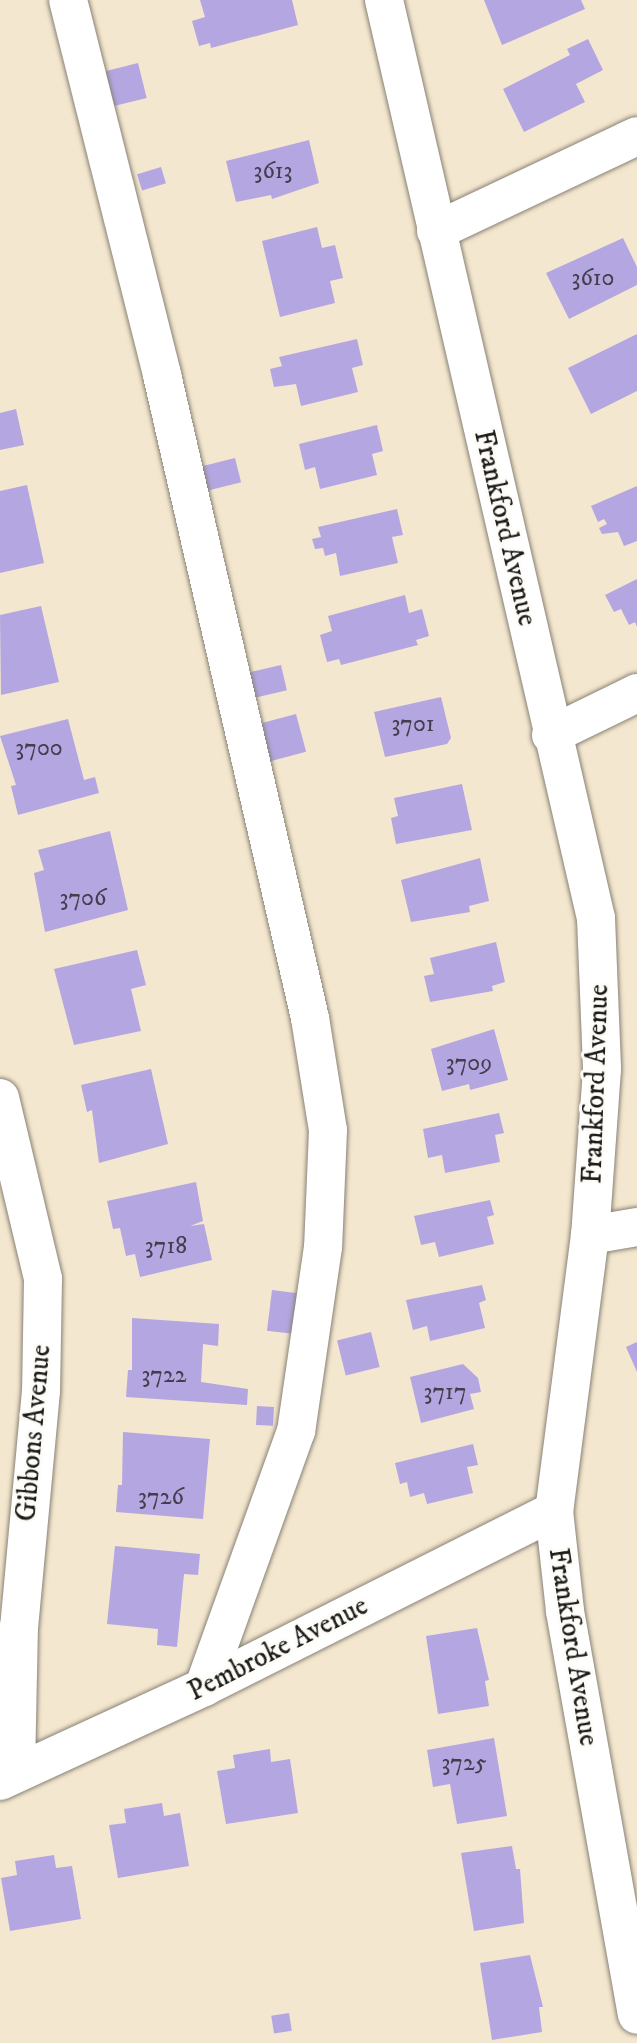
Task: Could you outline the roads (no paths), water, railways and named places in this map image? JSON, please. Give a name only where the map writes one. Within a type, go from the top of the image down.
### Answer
[{"type":"street","points":[[68,0],[162,375],[310,1018],[328,1130],[323,1247],[296,1431],[204,1687]]},
{"type":"street","name":"Frankford Avenue","points":[[384,0],[551,734],[596,918],[603,1069],[590,1236],[554,1511],[565,1611],[631,1934],[637,2015]]},
{"type":"street","points":[[436,231],[637,136]]},
{"type":"street","points":[[551,734],[637,692]]},
{"type":"street","name":"Gibbons Avenue","points":[[0,1098],[43,1279],[41,1391],[8,1777]]},
{"type":"street","points":[[590,1236],[637,1227]]},
{"type":"street","name":"Pembroke Avenue","points":[[8,1777],[204,1687],[554,1511]]}]
